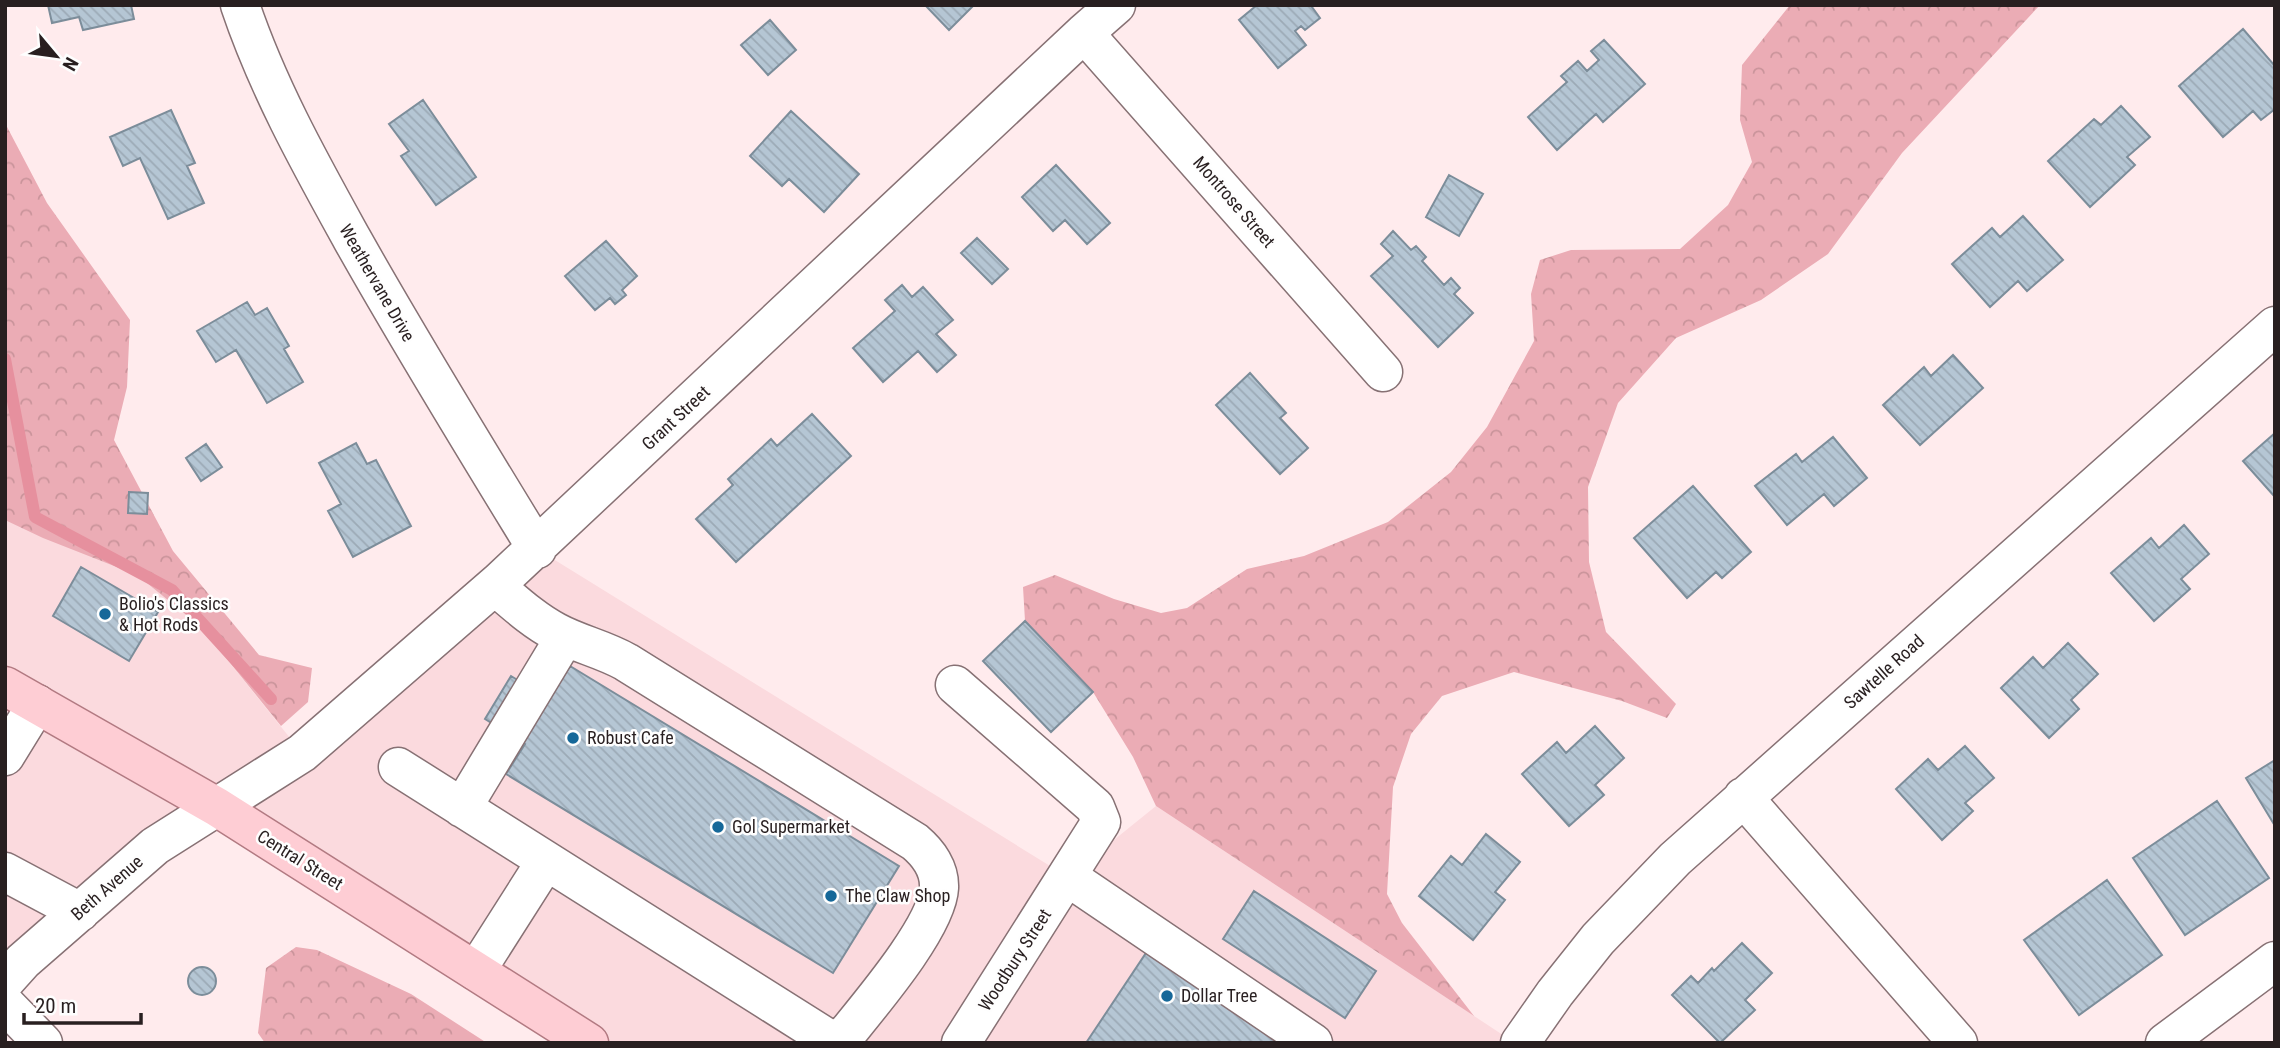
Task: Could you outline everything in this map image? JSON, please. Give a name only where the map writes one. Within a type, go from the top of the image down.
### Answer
[{"type":"main road","name":"Central Street","points":[[21,695],[217,807],[589,1043]]},
{"type":"street","name":"Weathervane Drive","points":[[240,5],[268,79],[293,134],[402,329],[537,549]]},
{"type":"street","name":"Grant Street","points":[[217,807],[302,753],[537,549],[1116,5]]},
{"type":"street","name":"Montrose Street","points":[[1084,33],[1383,372]]},
{"type":"street","name":"Sawtelle Road","points":[[1520,1043],[1598,939],[1675,859],[2275,326]]},
{"type":"street","points":[[398,767],[837,1043],[926,927],[939,890],[939,877],[926,851],[915,842],[618,658],[565,637],[534,618],[495,586]]},
{"type":"street","points":[[462,808],[565,637]]},
{"type":"street","name":"Woodbury Street","points":[[955,685],[1095,807],[1101,822],[961,1043]]},
{"type":"street","points":[[5,756],[21,695]]},
{"type":"street","points":[[1743,797],[1958,1043]]},
{"type":"street","name":"Beth Avenue","points":[[5,981],[23,961],[155,846],[217,807]]},
{"type":"street","points":[[476,971],[546,861]]},
{"type":"street","points":[[5,872],[80,912]]},
{"type":"street","points":[[1068,877],[1313,1043]]},
{"type":"street","points":[[2165,1043],[2275,961]]},
{"type":"street","points":[[5,1004],[43,1043]]},
{"type":"shaded area","points":[[5,468],[201,627],[302,753],[537,549],[1068,877],[1156,806],[1515,1043],[589,1043],[217,807],[23,961],[5,951]]},
{"type":"green space","points":[[1790,5],[2040,5],[1902,153],[1828,254],[1761,300],[1676,338],[1618,403],[1588,487],[1589,562],[1606,632],[1676,704],[1667,718],[1622,701],[1514,672],[1442,696],[1411,734],[1393,787],[1387,894],[1402,923],[1474,1016],[1156,806],[1133,757],[1093,692],[1025,621],[1023,587],[1055,575],[1114,599],[1161,613],[1187,608],[1247,569],[1304,556],[1388,522],[1451,472],[1487,427],[1534,341],[1531,294],[1540,260],[1571,250],[1680,249],[1728,205],[1752,162],[1740,120],[1742,65]]},
{"type":"green space","points":[[5,123],[47,203],[130,320],[127,387],[114,440],[173,551],[259,655],[312,668],[308,702],[281,726],[201,627],[137,575],[5,520]]},
{"type":"green space","points":[[296,947],[317,950],[411,994],[487,1043],[265,1043],[258,1033],[266,968]]},
{"type":"building","points":[[48,5],[131,5],[134,19],[83,30],[79,17],[52,23]]},
{"type":"building","points":[[925,5],[974,5],[949,30]]},
{"type":"building","points":[[1257,5],[1314,5],[1312,7],[1320,18],[1305,30],[1301,26],[1295,31],[1306,45],[1278,68],[1239,20]]},
{"type":"building","points":[[770,20],[796,50],[768,75],[741,45]]},
{"type":"building","points":[[2243,29],[2275,66],[2275,109],[2261,120],[2253,111],[2223,137],[2179,86]]},
{"type":"building","points":[[1604,40],[1645,84],[1603,122],[1596,114],[1557,150],[1528,117],[1567,82],[1561,76],[1578,61],[1587,71],[1599,60],[1591,51]]},
{"type":"building","points":[[423,100],[476,177],[436,205],[401,156],[409,151],[389,124]]},
{"type":"building","points":[[2121,106],[2150,137],[2127,157],[2135,165],[2090,207],[2048,161],[2094,119],[2101,125]]},
{"type":"building","points":[[171,110],[195,163],[187,166],[204,203],[168,219],[140,158],[123,166],[110,137]]},
{"type":"building","points":[[791,111],[859,174],[824,212],[789,179],[782,186],[750,156]]},
{"type":"building","points":[[1056,165],[1110,223],[1087,244],[1065,220],[1053,231],[1022,197]]},
{"type":"building","points":[[1449,175],[1483,194],[1459,236],[1426,217]]},
{"type":"building","points":[[2023,216],[2063,260],[2027,291],[2018,281],[1990,307],[1952,264],[1992,228],[2000,237]]},
{"type":"building","points":[[1393,231],[1411,250],[1416,246],[1426,257],[1422,261],[1444,285],[1451,278],[1460,288],[1454,294],[1473,313],[1438,347],[1371,276],[1393,256],[1381,244]]},
{"type":"building","points":[[977,238],[1008,269],[992,284],[961,253]]},
{"type":"building","points":[[606,241],[637,276],[622,290],[626,295],[615,304],[610,298],[595,310],[565,276]]},
{"type":"building","points":[[902,285],[912,297],[923,287],[953,320],[936,334],[956,355],[937,372],[918,351],[883,382],[853,348],[895,311],[885,300]]},
{"type":"building","points":[[247,302],[255,315],[267,308],[289,346],[284,349],[303,382],[267,403],[236,350],[216,362],[197,331]]},
{"type":"building","points":[[1953,355],[1983,388],[1920,445],[1883,405],[1924,367],[1931,376]]},
{"type":"building","points":[[1250,373],[1286,413],[1280,418],[1308,448],[1280,474],[1216,405]]},
{"type":"building","points":[[812,414],[851,456],[736,562],[696,519],[733,485],[728,479],[771,439],[777,446]]},
{"type":"building","points":[[2275,433],[2275,497],[2243,461]]},
{"type":"building","points":[[1833,437],[1867,478],[1834,506],[1824,494],[1787,525],[1755,486],[1796,454],[1802,462]]},
{"type":"building","points":[[356,443],[367,464],[376,460],[411,526],[353,557],[328,511],[341,504],[319,463]]},
{"type":"building","points":[[206,444],[222,467],[201,481],[186,458]]},
{"type":"building","points":[[1693,486],[1751,552],[1722,578],[1716,572],[1687,598],[1634,538]]},
{"type":"building","points":[[129,492],[148,493],[147,514],[128,513]]},
{"type":"building","points":[[2184,525],[2209,554],[2181,579],[2190,589],[2154,621],[2111,573],[2151,538],[2159,548]]},
{"type":"building","name":"Bolio's Classics & Hot Rods","points":[[81,567],[158,612],[129,661],[53,616]]},
{"type":"building","points":[[1025,621],[1093,692],[1051,732],[983,661]]},
{"type":"building","points":[[2068,643],[2098,674],[2071,700],[2079,709],[2049,738],[2001,688],[2033,657],[2043,668]]},
{"type":"building","points":[[570,666],[899,866],[833,973],[506,774],[525,744],[485,719],[511,676],[549,699]]},
{"type":"building","points":[[1595,726],[1624,758],[1595,785],[1604,795],[1569,826],[1522,774],[1557,742],[1566,753]]},
{"type":"building","points":[[1965,746],[1994,778],[1965,803],[1973,811],[1942,840],[1896,789],[1928,759],[1938,770]]},
{"type":"building","points":[[2275,760],[2275,826],[2246,778]]},
{"type":"building","points":[[2217,801],[2269,878],[2185,935],[2133,858]]},
{"type":"building","points":[[1486,834],[1520,862],[1495,892],[1505,900],[1473,940],[1419,896],[1451,856],[1462,865]]},
{"type":"building","points":[[2107,880],[2162,955],[2079,1015],[2024,940]]},
{"type":"building","points":[[1254,891],[1376,971],[1345,1018],[1223,939]]},
{"type":"building","points":[[1742,943],[1772,973],[1745,1000],[1755,1010],[1720,1043],[1672,995],[1691,976],[1698,983]]},
{"type":"building","name":"Dollar Tree","points":[[1148,950],[1287,1043],[1086,1043]]},
{"type":"building","points":[[202,967],[212,971],[216,981],[212,991],[202,995],[192,991],[188,981],[192,971]]},
{"type":"waterway","points":[[5,359],[35,517],[172,590],[271,699]]},
{"type":"place","name":"Bolio's Classics & Hot Rods","points":[[105,614]]},
{"type":"place","name":"Robust Cafe","points":[[573,738]]},
{"type":"place","name":"Gol Supermarket","points":[[718,827]]},
{"type":"place","name":"The Claw Shop","points":[[831,896]]},
{"type":"place","name":"Dollar Tree","points":[[1167,996]]}]
